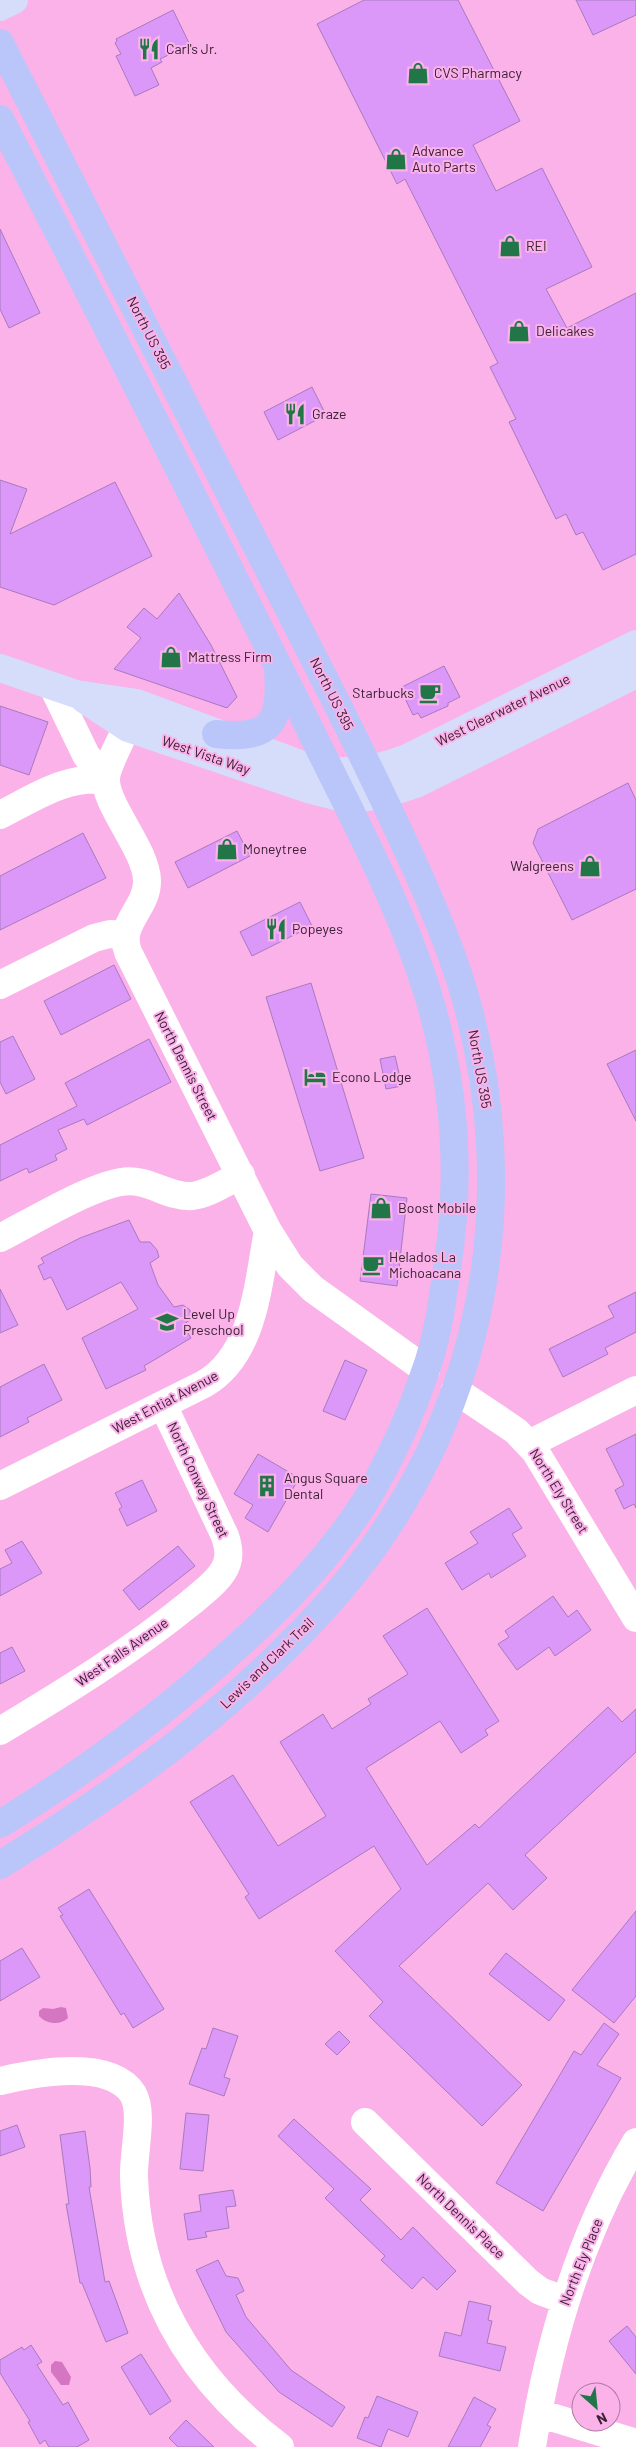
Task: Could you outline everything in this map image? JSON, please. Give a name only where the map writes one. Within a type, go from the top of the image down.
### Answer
[{"type":"highway","name":"North US 395","points":[[0,43],[196,424],[382,795],[452,954],[473,1026],[485,1090],[489,1126],[492,1196],[487,1265],[479,1307],[455,1390]]},
{"type":"highway","points":[[0,120],[161,431],[384,880],[414,952],[436,1024],[449,1085],[456,1154],[454,1217],[441,1308],[426,1370],[394,1450],[365,1502],[330,1551],[278,1609],[156,1717],[89,1767],[0,1824]]},
{"type":"highway","points":[[216,734],[247,735],[264,729],[270,724],[278,707],[277,664]]},
{"type":"highway","name":"Lewis and Clark Trail","points":[[0,1865],[96,1804],[171,1750],[232,1699],[316,1617],[366,1557],[404,1499],[423,1466],[455,1390]]},
{"type":"main road","points":[[0,6],[14,0]]},
{"type":"main road","name":"West Clearwater Avenue","points":[[330,771],[368,769],[407,758],[636,644]]},
{"type":"main road","points":[[628,678],[617,676],[618,671],[636,660]]},
{"type":"main road","name":"West Vista Way","points":[[0,668],[133,715],[311,790],[343,798]]},
{"type":"main road","name":"West Clearwater Avenue","points":[[343,798],[382,795],[424,780],[628,678]]},
{"type":"main road","name":"West Vista Way","points":[[133,715],[216,734],[300,765],[330,771]]},
{"type":"street","points":[[0,985],[94,938],[110,934],[125,935],[128,923],[145,894],[147,881],[140,856],[111,796],[106,780],[86,755],[65,690]]},
{"type":"street","points":[[106,780],[108,771],[133,715]]},
{"type":"street","points":[[0,815],[65,782],[82,779],[106,780]]},
{"type":"street","name":"North Dennis Street","points":[[125,935],[128,952],[268,1231],[290,1266],[313,1289],[426,1370]]},
{"type":"street","points":[[0,1238],[88,1194],[113,1184],[138,1182],[190,1196],[206,1192],[241,1175]]},
{"type":"street","name":"West Entiat Avenue","points":[[0,1486],[163,1406],[211,1380],[233,1360],[243,1340],[252,1308],[268,1231]]},
{"type":"street","name":"North Ely Street","points":[[455,1390],[516,1431],[529,1444],[551,1475],[636,1618]]},
{"type":"street","points":[[529,1444],[636,1390]]},
{"type":"street","name":"North Conway Street","points":[[163,1406],[225,1536],[228,1556]]},
{"type":"street","name":"West Falls Avenue","points":[[0,1731],[88,1677],[166,1622],[210,1585],[225,1567],[228,1556]]},
{"type":"street","points":[[0,2081],[43,2073],[85,2072],[106,2075],[132,2093],[138,2110],[133,2164],[135,2201],[149,2274],[162,2306],[178,2337],[198,2368],[255,2428],[280,2447]]},
{"type":"street","name":"North Dennis Place","points":[[365,2122],[528,2282],[540,2291],[564,2300]]},
{"type":"street","name":"North Ely Place","points":[[532,2447],[564,2300],[594,2227],[633,2154]]},
{"type":"street","points":[[538,2413],[636,2443]]},
{"type":"shaded area","points":[[43,2008],[53,2009],[66,2008],[68,2018],[65,2021],[53,2023],[39,2016],[39,2011]]},
{"type":"shaded area","points":[[55,2361],[62,2362],[71,2377],[69,2385],[61,2385],[51,2372],[51,2365]]},
{"type":"building","points":[[364,0],[458,0],[520,121],[473,145],[496,191],[542,168],[592,267],[546,289],[567,328],[636,293],[636,554],[603,570],[583,532],[576,535],[566,514],[556,519],[509,422],[516,419],[490,367],[498,363],[405,179],[397,184],[317,24]]},
{"type":"building","points":[[576,0],[636,0],[636,15],[593,35]]},
{"type":"building","name":"Carl's Jr.","points":[[173,10],[190,45],[160,59],[162,62],[151,68],[159,85],[135,96],[116,56],[121,54],[115,43],[116,39]]},
{"type":"building","points":[[0,229],[40,313],[9,328],[0,309]]},
{"type":"building","name":"Graze","points":[[312,387],[326,415],[278,440],[264,412]]},
{"type":"building","points":[[0,480],[27,489],[10,534],[115,482],[152,556],[54,605],[0,587]]},
{"type":"building","name":"Mattress Firm","points":[[179,593],[211,645],[237,697],[227,708],[114,669],[141,638],[127,627],[144,608],[157,619]]},
{"type":"building","name":"Starbucks","points":[[444,666],[460,697],[448,703],[448,706],[421,718],[418,713],[413,715],[400,688]]},
{"type":"building","points":[[0,706],[48,722],[29,775],[0,765]]},
{"type":"building","name":"Walgreens","points":[[628,783],[636,800],[636,889],[572,920],[533,843],[538,829]]},
{"type":"building","points":[[237,831],[250,856],[188,888],[175,862]]},
{"type":"building","points":[[83,833],[106,878],[0,930],[0,876]]},
{"type":"building","name":"Popeyes","points":[[300,902],[312,926],[252,956],[240,932]]},
{"type":"building","points":[[114,965],[131,999],[61,1035],[44,1001]]},
{"type":"building","name":"Econo Lodge","points":[[311,983],[364,1158],[320,1171],[266,997]]},
{"type":"building","points":[[13,1036],[35,1079],[6,1094],[0,1082],[0,1042]]},
{"type":"building","points":[[149,1039],[171,1082],[87,1125],[84,1119],[58,1130],[67,1149],[55,1155],[57,1160],[29,1173],[27,1168],[0,1181],[0,1145],[77,1106],[65,1083]]},
{"type":"building","points":[[636,1050],[636,1121],[607,1064]]},
{"type":"building","points":[[395,1056],[402,1086],[386,1089],[380,1059]]},
{"type":"building","points":[[371,1194],[407,1198],[397,1286],[360,1281]]},
{"type":"building","points":[[129,1220],[140,1242],[150,1242],[157,1250],[159,1257],[150,1263],[158,1285],[174,1307],[183,1305],[190,1310],[191,1319],[183,1325],[191,1338],[144,1366],[146,1370],[106,1389],[82,1338],[138,1309],[121,1282],[67,1310],[51,1277],[44,1280],[38,1266],[44,1263],[41,1258],[80,1238]]},
{"type":"building","points":[[0,1289],[18,1325],[0,1333]]},
{"type":"building","points":[[636,1292],[636,1332],[605,1348],[608,1354],[563,1377],[549,1349],[614,1317],[608,1306]]},
{"type":"building","points":[[345,1360],[367,1370],[345,1420],[323,1411]]},
{"type":"building","points":[[44,1364],[62,1400],[27,1418],[29,1422],[0,1437],[0,1387]]},
{"type":"building","points":[[636,1434],[636,1508],[634,1504],[624,1509],[615,1490],[624,1485],[606,1449]]},
{"type":"building","name":"Angus Square Dental","points":[[258,1454],[299,1478],[268,1532],[245,1518],[253,1505],[234,1494]]},
{"type":"building","points":[[142,1480],[157,1511],[127,1526],[119,1509],[122,1507],[115,1493]]},
{"type":"building","points":[[509,1508],[522,1528],[512,1534],[526,1556],[491,1578],[489,1573],[462,1590],[445,1563],[478,1543],[470,1532]]},
{"type":"building","points":[[22,1541],[42,1573],[0,1596],[0,1569],[12,1563],[5,1550]]},
{"type":"building","points":[[178,1546],[195,1566],[139,1610],[123,1590]]},
{"type":"building","points":[[553,1596],[568,1617],[577,1610],[591,1630],[555,1656],[549,1647],[517,1670],[498,1644],[509,1637],[505,1631]]},
{"type":"building","points":[[427,1608],[499,1721],[485,1730],[488,1735],[461,1753],[440,1721],[366,1768],[427,1865],[475,1824],[479,1828],[608,1707],[622,1722],[636,1709],[636,1752],[525,1855],[547,1878],[513,1910],[488,1883],[399,1966],[522,2085],[482,2126],[369,2016],[383,2002],[335,1951],[401,1889],[374,1846],[259,1919],[245,1897],[249,1894],[190,1802],[233,1775],[278,1846],[326,1816],[280,1742],[323,1714],[332,1729],[371,1704],[368,1699],[408,1674],[383,1636]]},
{"type":"building","points":[[12,1647],[25,1671],[0,1684],[0,1653]]},
{"type":"building","points":[[89,1889],[164,2009],[133,2028],[124,2013],[121,2015],[60,1916],[63,1915],[58,1908]]},
{"type":"building","points":[[636,1911],[636,1996],[614,2023],[572,1990]]},
{"type":"building","points":[[22,1948],[40,1977],[0,2001],[0,1961]]},
{"type":"building","points":[[506,1953],[565,2000],[549,2021],[489,1974]]},
{"type":"building","points":[[604,2023],[619,2034],[597,2065],[621,2078],[543,2211],[496,2183],[574,2051],[581,2055]]},
{"type":"building","points":[[213,2028],[238,2036],[224,2077],[230,2079],[224,2096],[189,2084],[202,2048],[206,2049]]},
{"type":"building","points":[[339,2031],[350,2042],[337,2055],[325,2044]]},
{"type":"building","points":[[186,2113],[209,2115],[203,2171],[180,2169]]},
{"type":"building","points":[[294,2119],[371,2189],[360,2200],[401,2240],[413,2227],[456,2271],[437,2290],[423,2277],[412,2289],[381,2260],[385,2256],[325,2198],[334,2189],[278,2136]]},
{"type":"building","points":[[17,2125],[25,2147],[0,2156],[0,2131]]},
{"type":"building","points":[[85,2131],[90,2168],[91,2187],[89,2187],[105,2282],[109,2281],[128,2333],[106,2342],[82,2283],[80,2283],[66,2204],[69,2204],[60,2135]]},
{"type":"building","points":[[233,2190],[236,2206],[226,2207],[229,2228],[205,2232],[207,2237],[188,2240],[184,2214],[201,2211],[199,2195]]},
{"type":"building","points":[[218,2260],[226,2276],[238,2278],[244,2291],[236,2295],[246,2317],[291,2370],[345,2407],[332,2427],[279,2392],[226,2332],[196,2270]]},
{"type":"building","points":[[469,2301],[491,2306],[488,2320],[492,2321],[487,2343],[506,2347],[500,2371],[439,2356],[445,2332],[461,2336]]},
{"type":"building","points":[[627,2326],[636,2337],[636,2374],[609,2341]]},
{"type":"building","points":[[31,2345],[42,2362],[37,2365],[63,2405],[68,2402],[89,2440],[77,2447],[49,2447],[45,2440],[40,2444],[28,2422],[30,2421],[0,2373],[0,2360],[22,2347],[24,2350]]},
{"type":"building","points":[[141,2354],[171,2401],[150,2415],[121,2367]]},
{"type":"building","points":[[377,2396],[418,2412],[408,2437],[388,2429],[381,2447],[357,2438],[365,2417],[368,2418]]},
{"type":"building","points":[[474,2397],[496,2409],[487,2425],[491,2427],[480,2447],[448,2447]]},
{"type":"building","points":[[186,2420],[214,2447],[178,2447],[169,2438]]},
{"type":"place","name":"Carl's Jr.","points":[[149,49]]},
{"type":"place","name":"CVS Pharmacy","points":[[418,73]]},
{"type":"place","name":"Advance Auto Parts","points":[[396,159]]},
{"type":"place","name":"REI","points":[[510,246]]},
{"type":"place","name":"Delicakes","points":[[519,331]]},
{"type":"place","name":"Graze","points":[[295,414]]},
{"type":"place","name":"Mattress Firm","points":[[171,657]]},
{"type":"place","name":"Starbucks","points":[[430,693]]},
{"type":"place","name":"Moneytree","points":[[227,849]]},
{"type":"place","name":"Walgreens","points":[[590,866]]},
{"type":"place","name":"Popeyes","points":[[276,929]]},
{"type":"place","name":"Econo Lodge","points":[[315,1077]]},
{"type":"place","name":"Boost Mobile","points":[[381,1208]]},
{"type":"place","name":"Helados La Michoacana","points":[[373,1265]]},
{"type":"place","name":"Level Up Preschool","points":[[167,1322]]},
{"type":"place","name":"Angus Square Dental","points":[[267,1486]]}]
